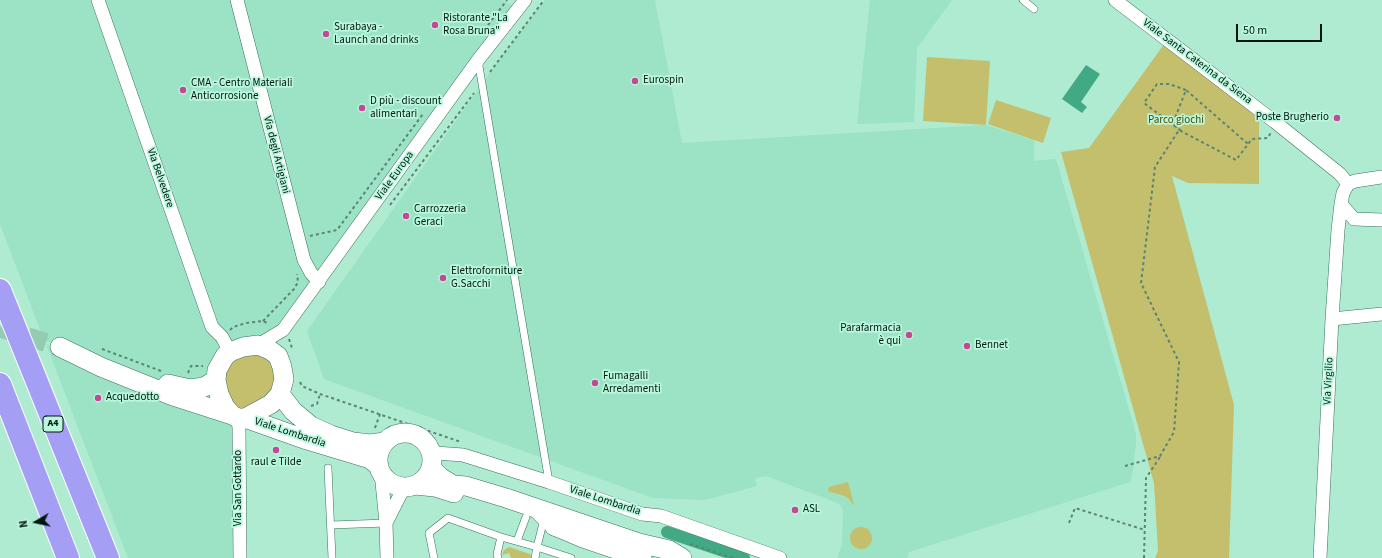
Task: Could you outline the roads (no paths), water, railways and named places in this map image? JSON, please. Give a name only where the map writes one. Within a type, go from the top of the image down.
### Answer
[{"type":"highway","name":"A4","points":[[0,290],[108,558]]},
{"type":"highway","points":[[0,384],[68,558]]},
{"type":"main road","points":[[238,417],[225,407],[219,394],[216,380],[218,370],[225,356],[226,345],[243,347],[258,345],[270,350],[278,356],[284,379],[280,394]]},
{"type":"main road","name":"Viale Lombardia","points":[[60,347],[102,367],[173,396],[370,459],[380,469]]},
{"type":"main road","name":"Viale Lombardia","points":[[102,367],[190,389],[204,387],[216,380]]},
{"type":"main road","name":"Viale Lombardia","points":[[238,417],[271,404],[280,394],[293,411],[311,426],[331,436],[353,442],[370,444],[385,442]]},
{"type":"main road","points":[[642,558],[583,538],[570,532],[435,487],[395,485],[386,480],[380,469],[378,458],[380,449],[385,442],[394,436],[404,433],[415,435],[424,441],[430,459],[440,477],[453,485],[466,486],[506,498],[639,543],[669,550],[682,550]]},
{"type":"main road","points":[[409,486],[425,478],[430,459]]},
{"type":"street","name":"Via Belvedere","points":[[98,0],[212,327],[226,345]]},
{"type":"street","name":"Via degli Artigiani","points":[[237,0],[304,260],[311,273],[319,282]]},
{"type":"street","name":"Viale Santa Caterina da Siena","points":[[1115,0],[1297,139],[1340,174],[1348,184]]},
{"type":"street","name":"Viale Europa","points":[[258,345],[283,330],[520,3]]},
{"type":"street","points":[[1348,184],[1355,181],[1382,177]]},
{"type":"street","name":"Via Virgilio","points":[[1320,558],[1338,230],[1343,193],[1348,184]]},
{"type":"street","points":[[1341,204],[1354,219],[1382,220]]},
{"type":"street","points":[[1332,319],[1382,314]]},
{"type":"street","name":"Via San Gottardo","points":[[238,417],[240,558]]},
{"type":"street","name":"Viale Lombardia","points":[[430,459],[436,454],[463,454],[642,514],[661,516],[780,558]]},
{"type":"street","points":[[380,469],[386,522],[387,558]]},
{"type":"street","points":[[386,522],[409,486]]},
{"type":"lane","points":[[1023,0],[1034,9]]},
{"type":"lane","points":[[478,60],[549,482]]},
{"type":"lane","points":[[328,468],[332,558]]},
{"type":"lane","points":[[506,498],[518,509],[534,513],[537,547],[535,558]]},
{"type":"lane","points":[[434,558],[429,533],[448,518],[501,537],[571,558]]},
{"type":"lane","points":[[517,541],[534,520]]},
{"type":"lane","points":[[331,525],[386,522]]},
{"type":"lane","points":[[498,558],[497,554],[501,537]]},
{"type":"waterway","points":[[667,532],[744,558]]},
{"type":"tunnel","points":[[0,328],[60,347]]},
{"type":"place","name":"Ristorante \"La Rosa Bruna\"","points":[[435,25]]},
{"type":"place","name":"Surabaya - Launch and drinks","points":[[326,34]]},
{"type":"place","name":"Eurospin","points":[[635,81]]},
{"type":"place","name":"CMA - Centro Materiali Anticorrosione","points":[[183,90]]},
{"type":"place","name":"D più - discount alimentari","points":[[362,108]]},
{"type":"place","name":"Poste Brugherio","points":[[1337,118]]},
{"type":"place","name":"Carrozzeria Geraci","points":[[406,216]]},
{"type":"place","name":"Elettroforniture G.Sacchi","points":[[443,278]]},
{"type":"place","name":"Parafarmacia è qui","points":[[909,335]]},
{"type":"place","name":"Bennet","points":[[967,346]]},
{"type":"place","name":"Fumagalli Arredamenti","points":[[595,383]]},
{"type":"place","name":"Acquedotto","points":[[98,398]]},
{"type":"place","name":"raul e Tilde","points":[[276,450]]},
{"type":"place","name":"ASL","points":[[795,510]]},
{"type":"park label","name":"Parco giochi","points":[[1176,121]]}]
